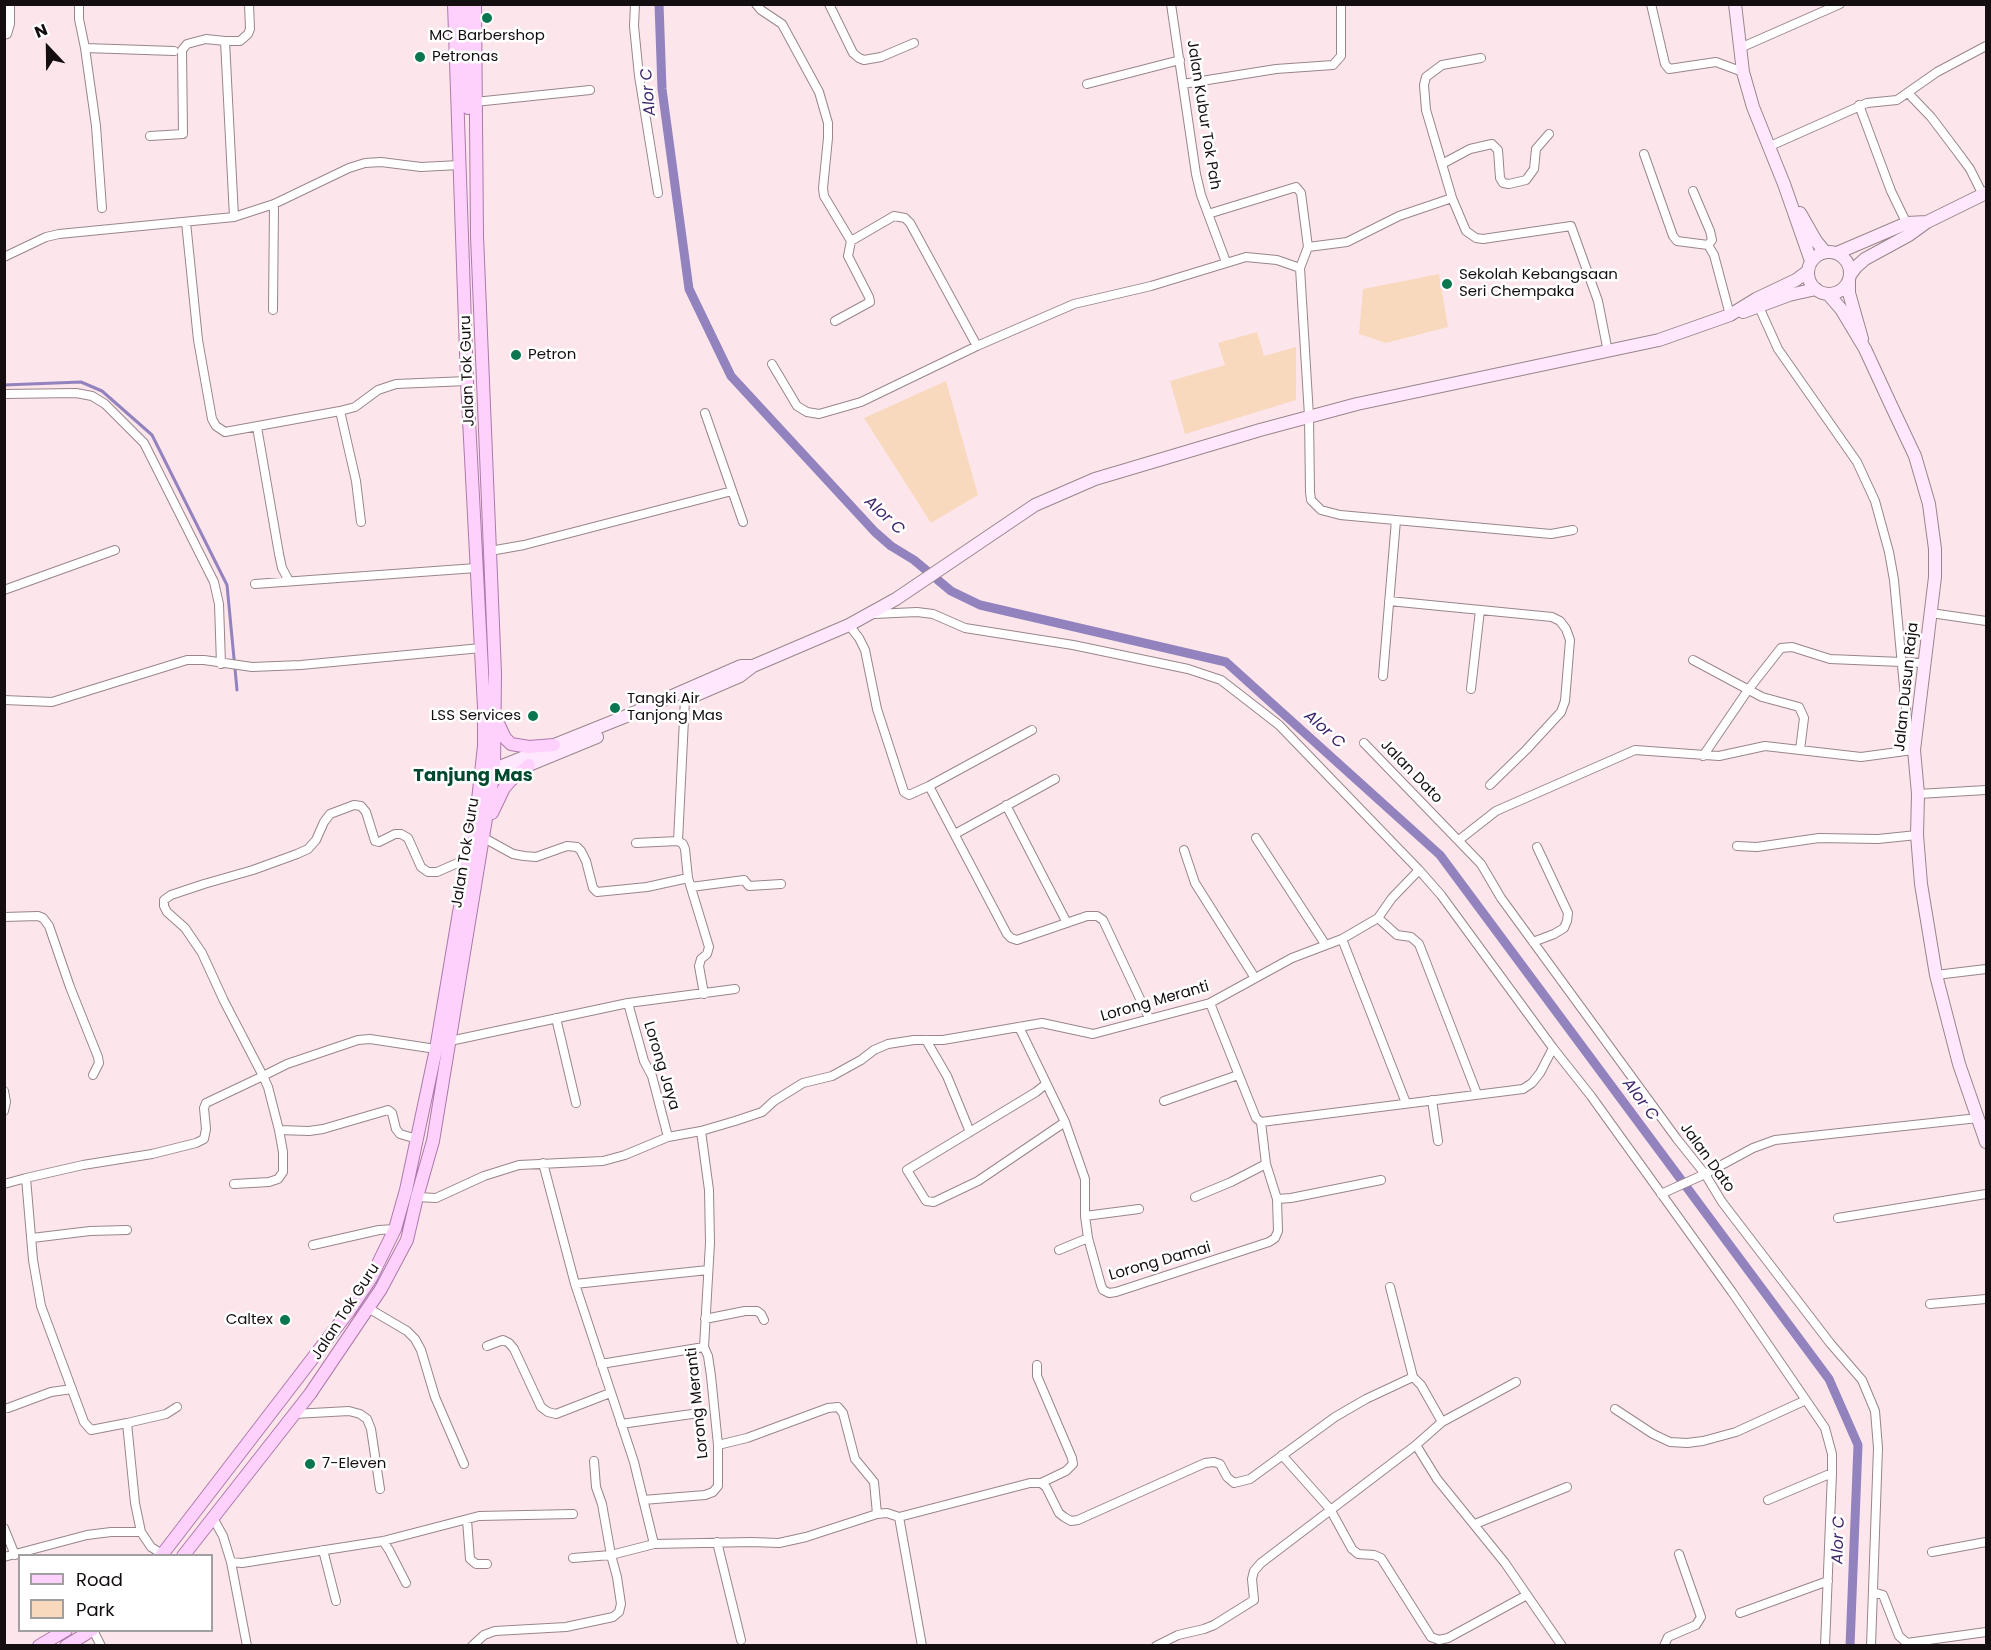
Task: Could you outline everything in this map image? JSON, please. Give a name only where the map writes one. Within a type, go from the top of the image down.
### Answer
[{"type":"main road","name":"Jalan Tok Guru","points":[[185,1554],[310,1394],[381,1289],[407,1240],[433,1141],[488,816],[467,381],[454,4]]},
{"type":"main road","points":[[465,4],[467,103],[476,166]]},
{"type":"main road","name":"Jalan Tok Guru","points":[[162,1554],[349,1311],[371,1278],[395,1229],[406,1190],[436,1049],[469,858],[487,777],[495,717],[477,236],[475,4]]},
{"type":"main road","points":[[1735,4],[1743,72],[1768,147],[1784,184],[1816,242],[1846,260],[1849,278]]},
{"type":"main road","points":[[1784,184],[1810,266],[1808,278],[1822,292]]},
{"type":"main road","points":[[487,777],[529,765],[740,676],[753,666],[849,626],[967,552],[1035,505],[1074,487],[1118,471],[1309,416],[1608,352],[1675,335],[1730,315],[1759,308],[1789,295],[1840,291],[1856,267],[1865,259],[1909,235],[1927,222],[1985,194]]},
{"type":"main road","points":[[1730,315],[1756,299],[1796,280],[1810,266],[1831,253],[1907,224],[1927,222]]},
{"type":"main road","name":"Jalan Dusun Raja","points":[[1849,278],[1849,293],[1864,349]]},
{"type":"main road","name":"Jalan Dusun Raja","points":[[1822,292],[1841,309],[1864,349],[1907,438],[1924,484],[1935,549],[1935,577],[1912,751],[1918,794],[1917,835],[1924,907],[1935,975],[1959,1064],[1986,1142]]},
{"type":"main road","points":[[487,777],[554,745],[741,666],[753,666]]},
{"type":"main road","points":[[495,717],[505,738],[511,744],[529,747],[554,745]]},
{"type":"main road","points":[[488,816],[493,812],[504,788],[529,765]]},
{"type":"main road","points":[[257,1431],[272,1442]]},
{"type":"main road","points":[[39,1646],[63,1632]]},
{"type":"main road","points":[[66,1646],[90,1632]]},
{"type":"street","points":[[4,35],[7,34],[10,24],[10,4]]},
{"type":"street","points":[[79,4],[79,19],[96,126],[102,208]]},
{"type":"street","points":[[150,136],[183,134],[182,50],[187,44],[206,39],[240,41],[248,34],[250,28],[249,4]]},
{"type":"street","points":[[635,4],[634,26],[639,76],[658,193]]},
{"type":"street","points":[[756,4],[760,10],[782,24],[819,92],[828,123],[824,196],[851,241],[848,255],[870,302],[835,321]]},
{"type":"street","points":[[829,4],[853,53],[859,58],[864,60],[881,57],[914,43]]},
{"type":"street","name":"Jalan Kubur Tok Pah","points":[[1171,4],[1196,174],[1226,262]]},
{"type":"street","points":[[1183,84],[1275,69],[1333,64],[1341,56],[1341,4]]},
{"type":"street","points":[[1651,4],[1665,64],[1669,69],[1716,62],[1743,72]]},
{"type":"street","points":[[1740,48],[1840,4]]},
{"type":"street","points":[[225,41],[234,217]]},
{"type":"street","points":[[1768,147],[1867,102],[1897,100],[1936,72],[1986,46]]},
{"type":"street","points":[[85,48],[174,51]]},
{"type":"street","points":[[1481,58],[1442,65],[1426,77],[1424,85],[1426,110],[1452,198],[1466,231],[1476,238],[1483,239],[1570,226],[1598,301],[1608,352]]},
{"type":"street","points":[[1087,84],[1180,60]]},
{"type":"street","points":[[475,102],[590,90]]},
{"type":"street","points":[[1908,93],[1931,117],[1970,169],[1985,194]]},
{"type":"street","points":[[1859,105],[1891,191],[1907,224]]},
{"type":"street","points":[[1442,164],[1470,149],[1492,144],[1498,150],[1500,178],[1503,183],[1526,180],[1534,169],[1536,149],[1549,134]]},
{"type":"street","points":[[1644,154],[1673,236],[1677,241],[1708,245]]},
{"type":"street","points":[[4,257],[46,237],[59,234],[234,217],[274,204],[349,168],[365,163],[381,162],[421,167],[459,165]]},
{"type":"street","points":[[1208,214],[1296,187],[1301,194],[1308,246],[1300,268],[1309,416],[1311,500],[1321,510],[1340,515],[1551,534],[1573,530]]},
{"type":"street","points":[[1693,191],[1707,221],[1712,240],[1708,245]]},
{"type":"street","points":[[1308,246],[1347,242],[1399,216],[1452,198]]},
{"type":"street","points":[[273,310],[274,204]]},
{"type":"street","points":[[851,241],[891,217],[905,218],[910,223],[977,346]]},
{"type":"street","points":[[186,222],[198,340],[212,419],[216,426],[225,432],[340,411],[356,406],[378,390],[396,384],[467,381]]},
{"type":"street","points":[[1708,245],[1714,255],[1730,315]]},
{"type":"street","points":[[772,364],[797,406],[807,412],[819,414],[861,402],[977,346],[1074,304],[1151,286],[1246,257],[1262,257],[1300,268]]},
{"type":"street","points":[[1459,840],[1496,811],[1625,753],[1646,750],[1703,756],[1732,754],[1765,746],[1861,757],[1912,751],[1892,570],[1875,501],[1857,462],[1782,356],[1759,308]]},
{"type":"street","points":[[4,394],[76,393],[92,396],[105,404],[144,443],[214,582],[219,604],[223,664]]},
{"type":"street","points":[[340,411],[356,481],[361,522]]},
{"type":"street","points":[[705,413],[744,522]]},
{"type":"street","points":[[257,427],[279,554],[282,568],[289,580]]},
{"type":"street","points":[[490,551],[524,546],[732,491]]},
{"type":"street","points":[[1383,676],[1396,520]]},
{"type":"street","points":[[4,590],[115,550]]},
{"type":"street","points":[[255,585],[289,580],[476,568]]},
{"type":"street","points":[[1389,601],[1552,617],[1560,621],[1566,629],[1570,640],[1565,701],[1561,712],[1490,785]]},
{"type":"street","points":[[1471,689],[1480,610]]},
{"type":"street","points":[[870,614],[917,612],[933,614],[965,628],[1073,645],[1188,669],[1221,680],[1279,725],[1419,870],[1663,1193],[1825,1428],[1831,1447],[1832,1473],[1825,1646]]},
{"type":"street","points":[[1931,613],[1986,621]]},
{"type":"street","points":[[849,626],[865,650],[877,709],[904,792],[909,795],[1032,730]]},
{"type":"street","points":[[1703,756],[1776,652],[1786,646],[1830,659],[1924,663]]},
{"type":"street","points":[[4,700],[52,702],[187,660],[204,660],[252,667],[301,665],[481,648]]},
{"type":"street","points":[[1693,660],[1762,697],[1800,707],[1804,718],[1800,750]]},
{"type":"street","points":[[685,699],[678,841],[685,849],[690,882],[709,947],[699,966],[704,994]]},
{"type":"street","name":"Jalan Dato","points":[[1364,743],[1481,864],[1501,898],[1722,1202],[1862,1380],[1875,1411],[1878,1448],[1871,1646]]},
{"type":"street","points":[[955,834],[1055,779]]},
{"type":"street","points":[[929,786],[999,922],[1011,938],[1024,939],[1087,916],[1097,916],[1103,920],[1149,1018]]},
{"type":"street","points":[[1918,794],[1986,790]]},
{"type":"street","points":[[234,1184],[269,1182],[278,1179],[283,1172],[283,1152],[279,1130],[268,1087],[202,953],[185,928],[167,912],[164,900],[182,891],[253,870],[308,849],[316,840],[330,814],[354,805],[361,806],[366,812],[375,841],[379,842],[395,834],[408,838],[421,867],[428,873],[437,872],[469,858]]},
{"type":"street","points":[[1006,805],[1067,923]]},
{"type":"street","points":[[1737,846],[1758,847],[1819,838],[1878,839],[1917,835]]},
{"type":"street","points":[[484,838],[513,854],[524,856],[540,856],[567,846],[577,847],[586,861],[593,888],[597,892],[690,882],[744,880],[749,886],[781,884]]},
{"type":"street","points":[[1256,838],[1324,944]]},
{"type":"street","points":[[636,843],[678,841]]},
{"type":"street","points":[[1533,942],[1564,928],[1568,913],[1537,847]]},
{"type":"street","points":[[1184,850],[1195,883],[1255,978]]},
{"type":"street","name":"Lorong Meranti","points":[[417,1197],[436,1198],[503,1168],[543,1163],[603,1161],[625,1155],[668,1137],[701,1131],[762,1112],[788,1091],[803,1083],[832,1076],[888,1044],[914,1040],[943,1040],[1042,1023],[1093,1034],[1210,1003],[1292,958],[1342,939],[1378,918],[1392,898],[1419,870]]},
{"type":"street","points":[[4,917],[38,916],[43,918],[49,926],[98,1057],[99,1063],[93,1075]]},
{"type":"street","points":[[1378,918],[1397,935],[1411,937],[1419,944],[1477,1094]]},
{"type":"street","points":[[1342,939],[1406,1103]]},
{"type":"street","points":[[1935,975],[1986,969]]},
{"type":"street","points":[[450,1041],[628,1003],[735,989]]},
{"type":"street","name":"Lorong Jaya","points":[[628,1003],[644,1061],[652,1076],[668,1137]]},
{"type":"street","name":"Lorong Damai","points":[[1019,1027],[1065,1122],[1085,1179],[1085,1216],[1088,1238],[1103,1290],[1109,1293],[1269,1242],[1275,1238],[1278,1231],[1277,1199],[1266,1164],[1261,1122],[1256,1118],[1210,1003]]},
{"type":"street","points":[[556,1018],[576,1103]]},
{"type":"street","points":[[4,1184],[83,1165],[152,1154],[196,1143],[204,1139],[206,1103],[287,1064],[358,1040],[370,1039],[436,1049]]},
{"type":"street","points":[[926,1040],[947,1076],[970,1132]]},
{"type":"street","points":[[1261,1122],[1523,1089],[1532,1083],[1553,1048]]},
{"type":"street","points":[[1164,1101],[1238,1075]]},
{"type":"street","points":[[1046,1084],[907,1170],[926,1200],[934,1203],[978,1181],[1065,1122]]},
{"type":"street","points":[[4,1091],[6,1102],[4,1111]]},
{"type":"street","points":[[1432,1100],[1438,1141]]},
{"type":"street","points":[[279,1130],[323,1129],[388,1110],[392,1113],[396,1129],[400,1134],[417,1139]]},
{"type":"street","points":[[1663,1193],[1704,1175],[1753,1149],[1783,1138],[1978,1118]]},
{"type":"street","name":"Lorong Meranti","points":[[643,1500],[705,1495],[713,1492],[718,1486],[718,1445],[711,1376],[704,1347],[710,1243],[709,1190],[701,1131]]},
{"type":"street","points":[[543,1163],[575,1284],[634,1462],[654,1544]]},
{"type":"street","points":[[1195,1197],[1266,1164]]},
{"type":"street","points":[[26,1178],[33,1260],[41,1306],[84,1422],[91,1430],[166,1414],[177,1407]]},
{"type":"street","points":[[1277,1199],[1381,1180]]},
{"type":"street","points":[[1838,1218],[1986,1194]]},
{"type":"street","points":[[1085,1216],[1139,1209]]},
{"type":"street","points":[[313,1245],[379,1230],[395,1229]]},
{"type":"street","points":[[32,1239],[90,1231],[127,1230]]},
{"type":"street","points":[[1059,1250],[1088,1238]]},
{"type":"street","points":[[575,1284],[708,1270]]},
{"type":"street","points":[[1390,1287],[1413,1377],[1421,1385],[1442,1422]]},
{"type":"street","points":[[1930,1304],[1986,1299]]},
{"type":"street","points":[[368,1308],[407,1331],[415,1339],[421,1350],[435,1397],[464,1464]]},
{"type":"street","points":[[705,1319],[744,1311],[757,1311],[764,1320]]},
{"type":"street","points":[[487,1346],[503,1340],[509,1343],[541,1407],[548,1412],[556,1414],[610,1394]]},
{"type":"street","points":[[602,1364],[704,1347]]},
{"type":"street","points":[[573,1558],[611,1555],[654,1544],[779,1543],[806,1537],[877,1514],[887,1513],[898,1517],[1018,1486],[1041,1483],[1066,1471],[1073,1464],[1037,1376],[1037,1365]]},
{"type":"street","points":[[1041,1483],[1051,1493],[1059,1513],[1071,1521],[1078,1520],[1205,1463],[1221,1464],[1227,1477],[1234,1483],[1242,1482],[1250,1479],[1335,1417],[1366,1399],[1413,1377]]},
{"type":"street","points":[[1156,1646],[1178,1635],[1214,1625],[1254,1600],[1252,1579],[1254,1571],[1261,1563],[1416,1445],[1442,1422],[1516,1382]]},
{"type":"street","points":[[8,1408],[51,1392],[72,1389]]},
{"type":"street","points":[[1615,1409],[1653,1434],[1670,1442],[1687,1443],[1736,1432],[1806,1400]]},
{"type":"street","points":[[718,1445],[747,1438],[828,1408],[838,1407],[843,1413],[855,1459],[874,1482],[877,1514]]},
{"type":"street","points":[[294,1414],[349,1411],[367,1419],[371,1429],[380,1489]]},
{"type":"street","points":[[621,1424],[692,1414]]},
{"type":"street","points":[[127,1423],[135,1503],[141,1532],[151,1547],[160,1554]]},
{"type":"street","points":[[1416,1445],[1437,1479],[1475,1524],[1562,1646]]},
{"type":"street","points":[[1282,1455],[1330,1509],[1352,1549],[1358,1554],[1381,1558],[1431,1637],[1439,1640],[1448,1638],[1527,1595]]},
{"type":"street","points":[[472,1646],[484,1635],[495,1631],[566,1627],[613,1617],[619,1612],[621,1604],[617,1577],[602,1504],[596,1487],[594,1461]]},
{"type":"street","points":[[1768,1500],[1832,1473]]},
{"type":"street","points":[[1475,1524],[1567,1487]]},
{"type":"street","points":[[231,1562],[242,1563],[382,1541],[479,1516],[573,1514]]},
{"type":"street","points":[[898,1517],[922,1646]]},
{"type":"street","points":[[213,1518],[223,1536],[231,1562],[248,1646]]},
{"type":"street","points":[[467,1520],[470,1559],[476,1564],[487,1564]]},
{"type":"street","points":[[4,1528],[15,1555]]},
{"type":"street","points":[[19,1554],[87,1535],[141,1532]]},
{"type":"street","points":[[382,1541],[406,1583]]},
{"type":"street","points":[[717,1542],[741,1640]]},
{"type":"street","points":[[1932,1552],[1986,1542]]},
{"type":"street","points":[[323,1550],[336,1601]]},
{"type":"street","points":[[4,1557],[18,1554]]},
{"type":"street","points":[[1664,1646],[1668,1637],[1696,1625],[1701,1617],[1679,1554]]},
{"type":"street","points":[[1740,1613],[1827,1581]]},
{"type":"street","points":[[1873,1592],[1883,1595],[1899,1636],[1907,1643],[1986,1632]]},
{"type":"street","points":[[94,1632],[101,1646]]},
{"type":"green space","points":[[1439,274],[1448,327],[1386,343],[1359,334],[1363,289]]},
{"type":"green space","points":[[1257,332],[1264,356],[1296,347],[1296,400],[1185,434],[1170,381],[1225,365],[1218,343]]},
{"type":"green space","points":[[946,381],[978,495],[931,523],[864,418]]},
{"type":"waterway","name":"Alor C","points":[[659,4],[662,89],[689,289],[731,376],[875,532],[951,591],[980,605],[1226,662],[1440,855],[1829,1379],[1858,1445],[1850,1646]]},
{"type":"waterway","points":[[4,385],[81,382],[102,391],[152,435],[227,585],[237,690]]},
{"type":"place","name":"MC Barbershop","points":[[487,18]]},
{"type":"place","name":"Petronas","points":[[420,57]]},
{"type":"place","name":"Sekolah Kebangsaan Seri Chempaka","points":[[1447,284]]},
{"type":"place","name":"Petron","points":[[516,355]]},
{"type":"place","name":"Tangki Air Tanjong Mas","points":[[615,708]]},
{"type":"place","name":"LSS Services","points":[[533,716]]},
{"type":"place","name":"Caltex","points":[[285,1320]]},
{"type":"place","name":"7-Eleven","points":[[310,1464]]},
{"type":"district","name":"Tanjung Mas","points":[[473,776]]}]
